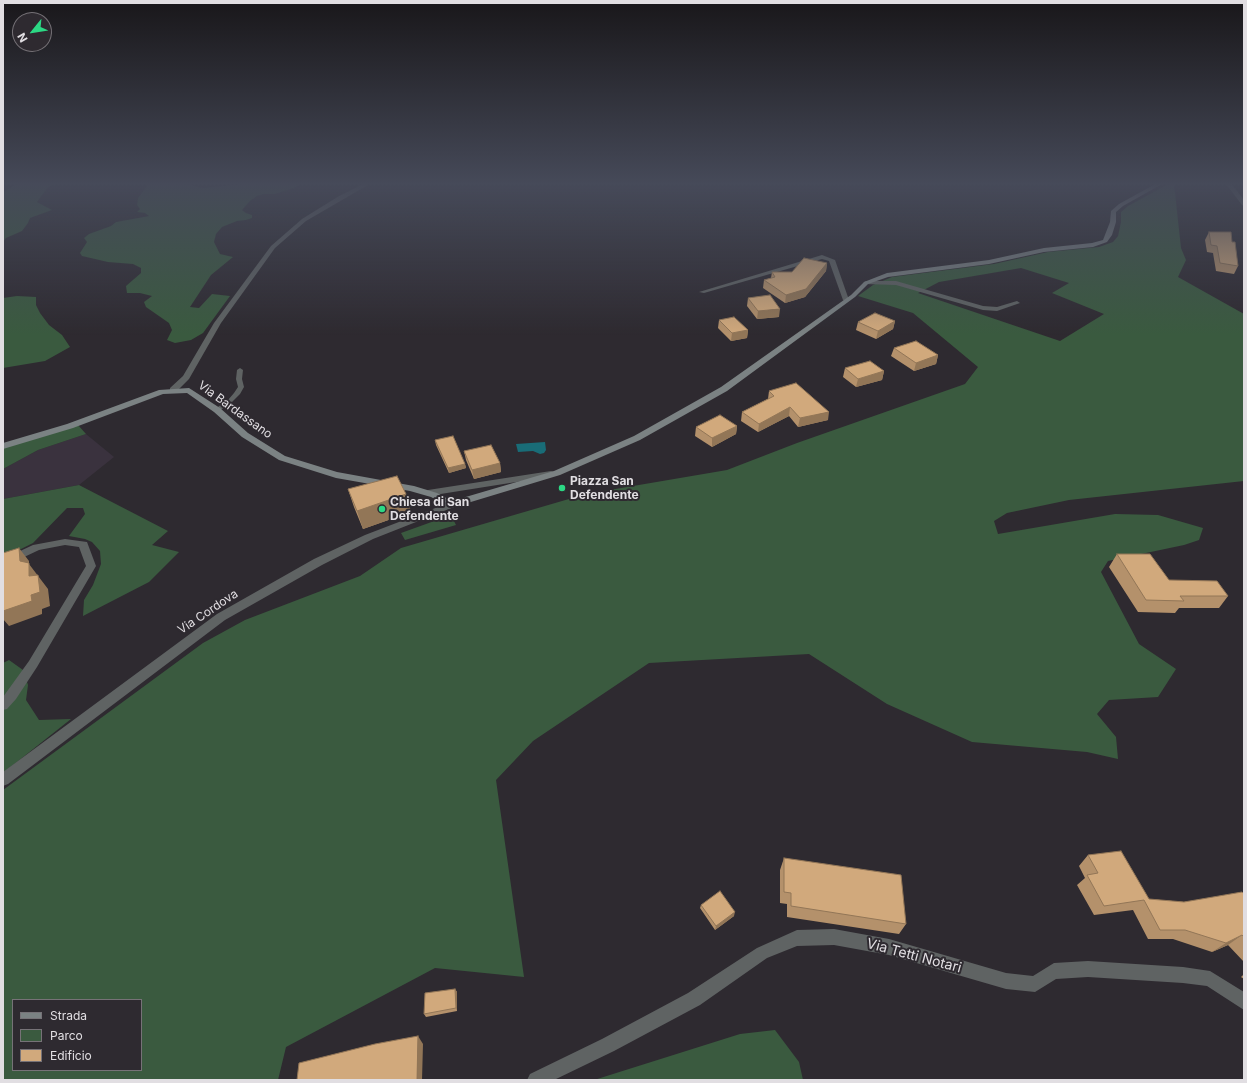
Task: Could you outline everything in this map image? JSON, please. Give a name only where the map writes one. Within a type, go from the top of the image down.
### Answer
[{"type":"street","points":[[173,390],[186,377],[218,323],[273,247],[288,234]]},
{"type":"street","points":[[451,505],[556,473],[637,438],[724,389],[846,300],[866,283],[887,275],[989,262],[1044,250],[1093,245],[1105,241],[1109,234]]},
{"type":"street","points":[[702,292],[822,257],[832,260],[846,300]]},
{"type":"street","points":[[866,283],[896,283],[982,308],[997,309],[1017,304]]},
{"type":"street","name":"Via Bardassano","points":[[3,446],[70,426],[139,400],[173,390],[189,390],[217,410],[245,435],[282,458],[336,474],[411,488],[434,495],[451,505]]},
{"type":"street","points":[[428,493],[556,473]]},
{"type":"street","name":"Via Cordova","points":[[3,780],[220,617],[318,562],[362,540],[451,505]]},
{"type":"street","points":[[3,563],[37,547],[65,542],[83,544],[91,566],[33,664],[12,695],[3,705]]},
{"type":"street","name":"Via Tetti Notari","points":[[536,1080],[608,1045],[694,999],[762,953],[797,938],[834,937],[889,946],[1006,981],[1035,984],[1054,971],[1088,969],[1210,978],[1244,1002]]},
{"type":"lane","points":[[217,410],[237,394],[241,387],[239,379],[240,370]]},
{"type":"shaded area","points":[[86,434],[114,457],[79,485],[3,499],[3,469],[38,450]]},
{"type":"green space","points":[[3,234],[16,234],[6,238],[3,242]]},
{"type":"green space","points":[[89,234],[216,234],[214,242],[220,254],[233,257],[211,275],[190,307],[199,308],[212,294],[230,296],[203,333],[191,340],[175,343],[167,340],[172,330],[169,323],[146,307],[144,302],[152,296],[140,293],[127,293],[126,286],[141,273],[141,268],[133,264],[108,262],[82,256],[80,253],[87,242],[84,238]]},
{"type":"green space","points":[[1119,234],[1179,234],[1181,248],[1186,260],[1178,277],[1244,314],[1244,481],[1069,500],[1007,513],[994,521],[998,534],[1115,514],[1158,515],[1203,528],[1199,540],[1184,545],[1108,561],[1101,572],[1139,644],[1176,669],[1158,697],[1109,700],[1097,714],[1116,737],[1118,759],[1087,752],[972,742],[887,704],[809,654],[649,663],[533,741],[496,780],[524,977],[435,968],[286,1047],[278,1080],[3,1080],[3,790],[203,643],[245,620],[360,576],[401,548],[586,494],[727,470],[797,443],[965,384],[978,367],[913,313],[858,296],[873,285],[892,277],[994,264],[1048,252],[1099,247],[1113,242]],"holes":[[[1021,268],[1069,283],[1052,293],[1104,314],[1060,341],[918,293],[939,282]]]},
{"type":"green space","points":[[17,296],[36,297],[36,305],[40,313],[49,325],[62,335],[70,347],[45,361],[3,368],[3,298]]},
{"type":"green space","points":[[78,425],[86,434],[38,450],[3,469],[3,448]]},
{"type":"green space","points":[[79,485],[168,531],[152,545],[179,552],[149,582],[83,616],[84,600],[93,585],[101,564],[100,551],[92,542],[69,536],[85,514],[83,508],[67,508],[33,543],[3,558],[3,499]]},
{"type":"green space","points":[[451,515],[456,525],[405,540],[401,533]]},
{"type":"green space","points":[[9,660],[23,670],[28,685],[26,700],[39,720],[71,719],[3,773],[3,663]]},
{"type":"green space","points":[[775,1030],[799,1062],[803,1080],[594,1080],[740,1034]]},
{"type":"water","points":[[545,442],[546,450],[544,453],[540,454],[533,451],[518,452],[516,444]]},
{"type":"building","points":[[1209,234],[1231,234],[1232,242],[1235,242],[1238,266],[1220,263],[1217,246],[1211,245]]},
{"type":"building","points":[[804,258],[827,263],[806,289],[786,295],[764,280],[775,277],[772,272],[792,272]]},
{"type":"building","points":[[770,295],[780,309],[758,311],[748,298]]},
{"type":"building","points":[[875,313],[895,321],[878,331],[858,322]]},
{"type":"building","points":[[734,317],[748,330],[732,333],[719,320]]},
{"type":"building","points":[[916,341],[938,355],[916,363],[894,348]]},
{"type":"building","points":[[870,361],[884,371],[858,379],[845,368]]},
{"type":"building","points":[[796,383],[829,412],[800,418],[790,407],[759,424],[742,412],[774,396],[769,391]]},
{"type":"building","points":[[720,415],[737,426],[712,438],[696,427]]},
{"type":"building","points":[[453,436],[465,464],[448,468],[435,440]]},
{"type":"building","points":[[491,445],[500,463],[472,470],[464,451]]},
{"type":"building","points":[[397,476],[406,494],[357,511],[348,489]]},
{"type":"building","points":[[19,548],[20,561],[29,563],[29,576],[38,575],[40,592],[31,595],[32,601],[3,611],[3,553]]},
{"type":"building","points":[[1117,554],[1150,554],[1169,580],[1217,581],[1228,596],[1180,596],[1184,601],[1146,600]]},
{"type":"building","points":[[1121,851],[1149,899],[1184,902],[1242,892],[1244,894],[1244,937],[1242,935],[1226,943],[1185,930],[1160,930],[1144,900],[1104,906],[1087,875],[1098,873],[1088,855]]},
{"type":"building","points":[[784,858],[901,875],[906,924],[791,906],[791,893],[784,892]]},
{"type":"building","points":[[720,891],[735,912],[716,926],[701,905]]},
{"type":"building","points":[[455,989],[456,1008],[424,1014],[425,993]]},
{"type":"building","points":[[418,1036],[417,1080],[297,1080],[299,1063],[375,1044]]},
{"type":"place","name":"Piazza San Defendente","points":[[562,488]]},
{"type":"place","name":"Chiesa di San Defendente","points":[[382,509]]}]
